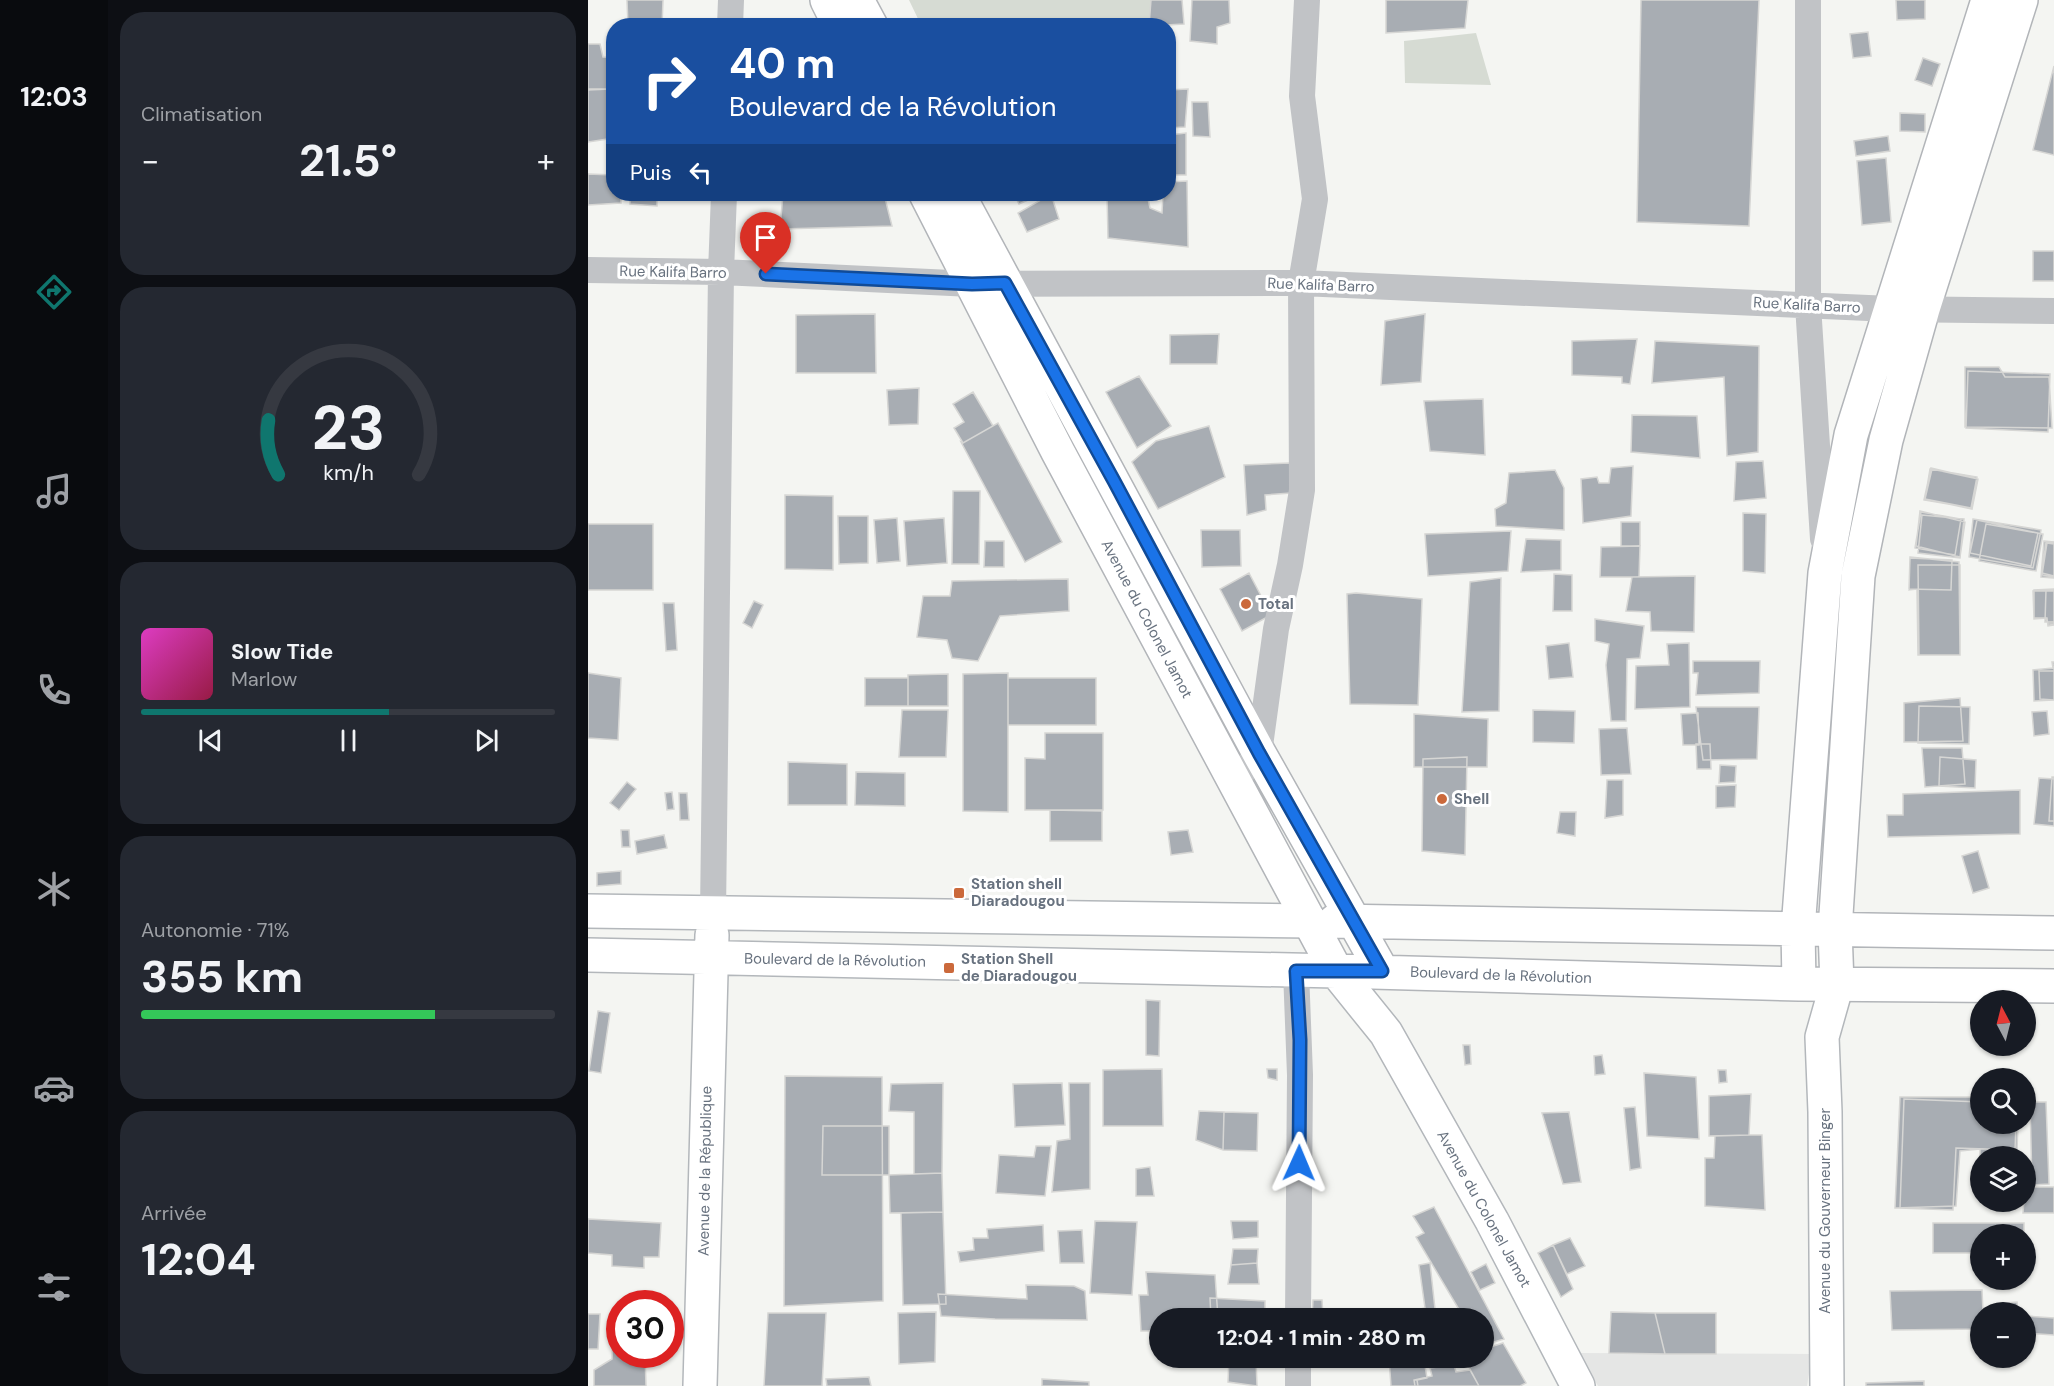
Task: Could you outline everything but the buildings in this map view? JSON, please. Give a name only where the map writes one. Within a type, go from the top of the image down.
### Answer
[{"type":"main road","points":[[827,0],[836,18]]},
{"type":"main road","points":[[858,0],[867,18]]},
{"type":"main road","points":[[1799,984],[1798,929],[1825,573],[1851,435],[1988,0]]},
{"type":"main road","name":"Avenue du Gouverneur Binger","points":[[1827,1386],[1825,1112],[1822,1037],[1837,984],[1835,930],[1858,576],[1886,440],[1923,309],[2021,0]]},
{"type":"main road","name":"Avenue du Colonel Jamot","points":[[930,201],[1058,452],[1336,971],[1386,1034],[1492,1221],[1578,1386]]},
{"type":"main road","name":"Avenue du Colonel Jamot","points":[[962,201],[1259,753],[1382,971],[1386,1034]]},
{"type":"main road","points":[[588,911],[2054,933]]},
{"type":"main road","name":"Avenue de la République","points":[[700,1386],[713,913]]},
{"type":"main road","name":"Boulevard de la Révolution","points":[[588,956],[1382,971],[1799,984],[2054,986]]},
{"type":"main road","name":"Avenue du Gouverneur Binger","points":[[1799,984],[1822,1037]]},
{"type":"street","points":[[730,18],[731,0]]},
{"type":"street","points":[[1234,782],[1259,753],[1276,629],[1290,565],[1302,490],[1301,283],[1315,199],[1302,96],[1307,0]]},
{"type":"street","points":[[1808,0],[1809,305],[1825,573]]},
{"type":"street","points":[[713,913],[724,201]]},
{"type":"street","name":"Rue Kalifa Barro","points":[[588,270],[721,272],[972,284],[1301,283],[1891,309],[2054,312]]},
{"type":"street","points":[[1296,971],[1300,1075],[1298,1308]]},
{"type":"street","points":[[1298,1368],[1298,1386]]},
{"type":"shaded area","points":[[909,0],[1163,0],[1166,18],[918,18]]},
{"type":"shaded area","points":[[1476,33],[1491,85],[1405,83],[1404,41]]},
{"type":"shaded area","points":[[1579,1353],[1812,1354],[1807,1386],[1598,1386]]},
{"type":"place","name":"Total","points":[[1246,604]]},
{"type":"place","name":"Shell","points":[[1442,799]]},
{"type":"place","name":"Station shell Diaradougou","points":[[959,893]]},
{"type":"place","name":"Station Shell de Diaradougou","points":[[949,968]]},
{"type":"route","points":[[766,274],[972,284],[1005,283],[1259,753],[1382,971],[1296,971],[1300,1040],[1299,1163]]}]
